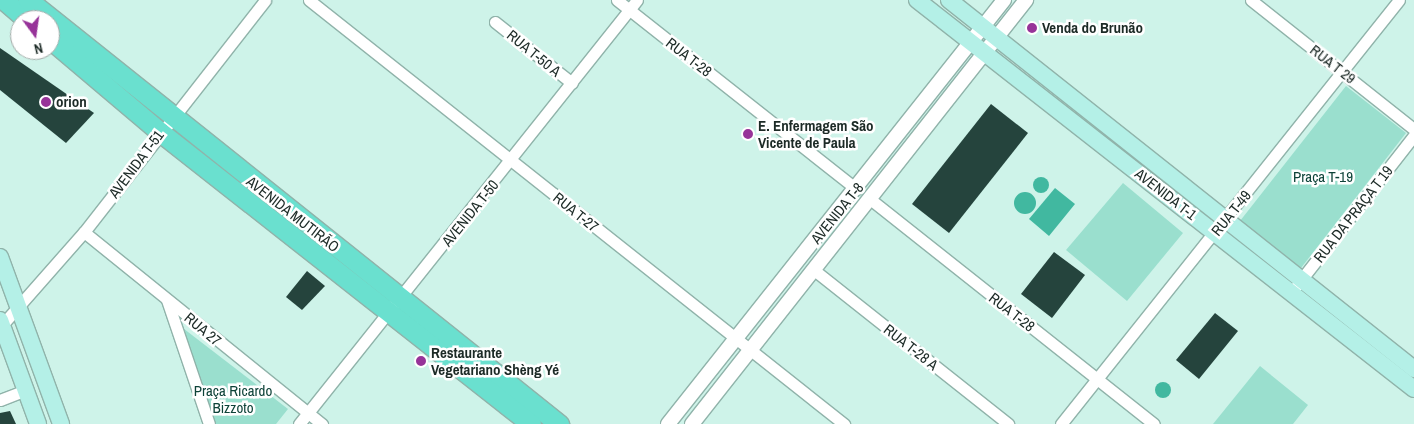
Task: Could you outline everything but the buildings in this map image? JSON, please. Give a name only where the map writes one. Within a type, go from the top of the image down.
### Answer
[{"type":"main road","points":[[4,0],[16,10]]},
{"type":"main road","name":"AVENIDA MUTIRÃO","points":[[28,0],[166,125]]},
{"type":"main road","name":"AVENIDA T-1","points":[[917,0],[986,52],[1414,389]]},
{"type":"main road","name":"AVENIDA T-1","points":[[949,0],[1414,368]]},
{"type":"main road","name":"AVENIDA MUTIRÃO","points":[[60,46],[166,125],[395,306],[559,424]]},
{"type":"main road","points":[[0,258],[61,424]]},
{"type":"main road","name":"AVENIDA MUTIRÃO","points":[[395,306],[531,424]]},
{"type":"main road","points":[[1,322],[38,424]]},
{"type":"street","name":"AVENIDA T-51","points":[[1,322],[17,308],[84,232],[265,0]]},
{"type":"street","name":"RUA T-27","points":[[309,0],[844,424]]},
{"type":"street","name":"RUA T-28","points":[[617,0],[856,189]]},
{"type":"street","name":"AVENIDA T-50","points":[[299,424],[512,161],[638,0]]},
{"type":"street","name":"AVENIDA T-8","points":[[668,424],[972,43],[1004,0]]},
{"type":"street","name":"AVENIDA T-8","points":[[692,424],[1026,0]]},
{"type":"street","name":"RUA T 29","points":[[1251,0],[1414,129]]},
{"type":"street","name":"RUA T-49","points":[[1061,424],[1344,73],[1399,0]]},
{"type":"street","name":"RUA T-50 A","points":[[495,22],[572,84]]},
{"type":"street","name":"RUA DA PRAÇA T 19","points":[[1291,293],[1414,135]]},
{"type":"street","name":"RUA T-28","points":[[870,199],[1154,424]]},
{"type":"street","name":"RUA 27","points":[[84,232],[322,424]]},
{"type":"street","name":"RUA T-28 A","points":[[814,270],[1008,424]]},
{"type":"street","points":[[166,298],[209,424]]},
{"type":"street","points":[[0,400],[26,390]]},
{"type":"green space","name":"Praça T-19","points":[[1346,86],[1406,133],[1301,268],[1240,221]]},
{"type":"green space","points":[[1123,183],[1183,233],[1127,301],[1066,250]]},
{"type":"green space","name":"Praça Ricardo Bizzoto","points":[[175,322],[288,409],[276,424],[214,424]]},
{"type":"green space","points":[[1260,366],[1308,405],[1293,424],[1213,424]]},
{"type":"shaded area","points":[[1038,177],[1044,177],[1049,182],[1047,191],[1038,193],[1033,188],[1033,182]]},
{"type":"shaded area","points":[[1055,188],[1075,204],[1049,236],[1029,219]]},
{"type":"shaded area","points":[[1025,192],[1033,195],[1036,203],[1033,211],[1025,214],[1017,211],[1014,203],[1017,195]]},
{"type":"shaded area","points":[[1160,382],[1166,382],[1171,387],[1169,396],[1160,398],[1155,393],[1155,387]]},
{"type":"place","name":"Venda do Brunão","points":[[1032,28]]},
{"type":"place","name":"orion","points":[[46,102]]},
{"type":"place","name":"E. Enfermagem São Vicente de Paula","points":[[748,134]]},
{"type":"place","name":"Restaurante Vegetariano Shèng Yé","points":[[421,361]]}]
